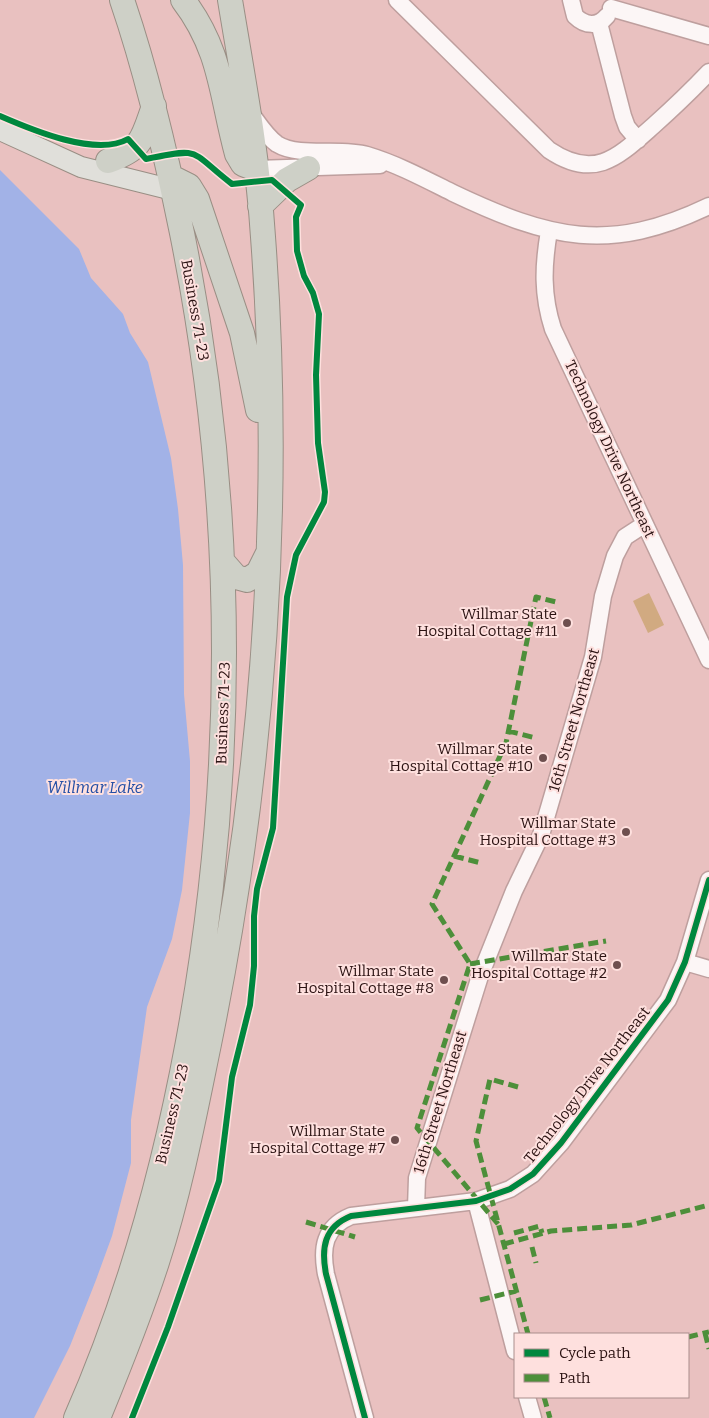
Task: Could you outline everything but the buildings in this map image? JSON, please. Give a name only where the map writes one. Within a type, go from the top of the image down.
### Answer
[{"type":"highway","name":"Business 71-23","points":[[76,1418],[109,1338],[132,1270],[166,1147],[193,1012],[206,934],[220,791],[225,669],[222,561],[210,397],[196,304],[172,183],[154,106],[122,0]]},
{"type":"highway","points":[[184,0],[202,29],[215,58],[237,154],[243,164],[256,169]]},
{"type":"highway","name":"Business 71-23","points":[[98,1418],[130,1340],[173,1207],[186,1158],[219,994],[235,900],[251,774],[265,630],[270,510],[267,313],[256,169],[230,0]]},
{"type":"highway","points":[[108,161],[130,152],[140,144],[154,106]]},
{"type":"highway","points":[[260,206],[287,180],[308,168]]},
{"type":"highway","points":[[172,183],[189,186],[197,199],[242,333],[262,432],[270,510]]},
{"type":"highway","points":[[222,561],[236,577],[247,580],[255,576],[262,568],[269,549]]},
{"type":"main road","points":[[0,130],[81,167],[172,183]]},
{"type":"main road","points":[[30,143],[108,161],[172,183]]},
{"type":"street","points":[[397,0],[549,150],[564,160],[580,164],[598,163],[620,156],[709,72]]},
{"type":"street","points":[[571,0],[572,10],[580,21],[592,24],[599,23],[609,14],[611,4],[709,36]]},
{"type":"street","points":[[599,23],[623,116],[627,127],[638,140]]},
{"type":"street","points":[[248,111],[270,137],[286,148],[350,152],[395,165],[496,213],[549,231],[583,236],[628,234],[668,224],[709,206]]},
{"type":"street","points":[[256,169],[395,165]]},
{"type":"street","name":"Technology Drive Northeast","points":[[549,231],[543,274],[550,318],[709,660]]},
{"type":"street","name":"16th Street Northeast","points":[[416,1208],[417,1178],[473,994],[514,891],[541,836],[593,657],[603,596],[615,556],[625,537],[645,524]]},
{"type":"street","name":"Technology Drive Northeast","points":[[364,1418],[326,1274],[324,1244],[326,1236],[336,1224],[351,1216],[476,1201],[500,1194],[523,1182],[545,1163],[660,1012],[672,992],[685,962],[709,880]]},
{"type":"street","points":[[685,962],[709,969]]},
{"type":"street","points":[[476,1201],[514,1347]]},
{"type":"street","points":[[528,1398],[533,1418]]},
{"type":"shaded area","points":[[649,593],[664,625],[648,633],[633,601]]},
{"type":"water","name":"Willmar Lake","points":[[0,170],[79,249],[91,278],[123,314],[130,333],[148,362],[171,458],[178,509],[183,565],[184,694],[190,761],[190,813],[182,890],[172,939],[147,1007],[131,1120],[131,1163],[112,1236],[96,1280],[70,1346],[34,1418],[0,1418]]},
{"type":"marked path","points":[[498,1224],[417,1128],[470,964],[432,904],[506,743],[536,597],[560,603]]},
{"type":"marked path","points":[[508,731],[536,738]]},
{"type":"marked path","points":[[454,856],[481,863]]},
{"type":"marked path","points":[[470,964],[606,941]]},
{"type":"marked path","points":[[518,1087],[490,1079],[476,1141],[528,1333]]},
{"type":"marked path","points":[[504,1244],[551,1231],[631,1225],[709,1205]]},
{"type":"marked path","points":[[306,1222],[355,1237]]},
{"type":"marked path","points":[[514,1233],[540,1226],[542,1233]]},
{"type":"marked path","points":[[532,1247],[536,1263]]},
{"type":"marked path","points":[[480,1300],[516,1291]]},
{"type":"marked path","points":[[689,1337],[709,1332]]},
{"type":"marked path","points":[[705,1333],[709,1349]]},
{"type":"marked path","points":[[544,1398],[550,1418]]},
{"type":"cycle path","points":[[0,116],[64,140],[99,145],[115,144],[128,139],[146,159],[177,153],[194,155],[201,158],[232,184],[272,180],[301,205],[296,217],[297,251],[304,276],[313,293],[319,314],[316,375],[318,443],[325,492],[324,502],[296,555],[287,597],[273,828],[257,889],[254,916],[254,966],[250,1005],[232,1077],[219,1181],[168,1327],[132,1418]]},
{"type":"cycle path","points":[[365,1418],[326,1274],[324,1256],[326,1239],[330,1232],[335,1226],[351,1216],[476,1201],[510,1189],[533,1174],[561,1143],[668,1000],[685,962],[709,880]]},
{"type":"place","name":"Willmar State Hospital Cottage #11","points":[[567,623]]},
{"type":"place","name":"Willmar State Hospital Cottage #10","points":[[543,758]]},
{"type":"place","name":"Willmar State Hospital Cottage #3","points":[[626,832]]},
{"type":"place","name":"Willmar State Hospital Cottage #2","points":[[617,965]]},
{"type":"place","name":"Willmar State Hospital Cottage #8","points":[[444,980]]},
{"type":"place","name":"Willmar State Hospital Cottage #7","points":[[395,1140]]}]
